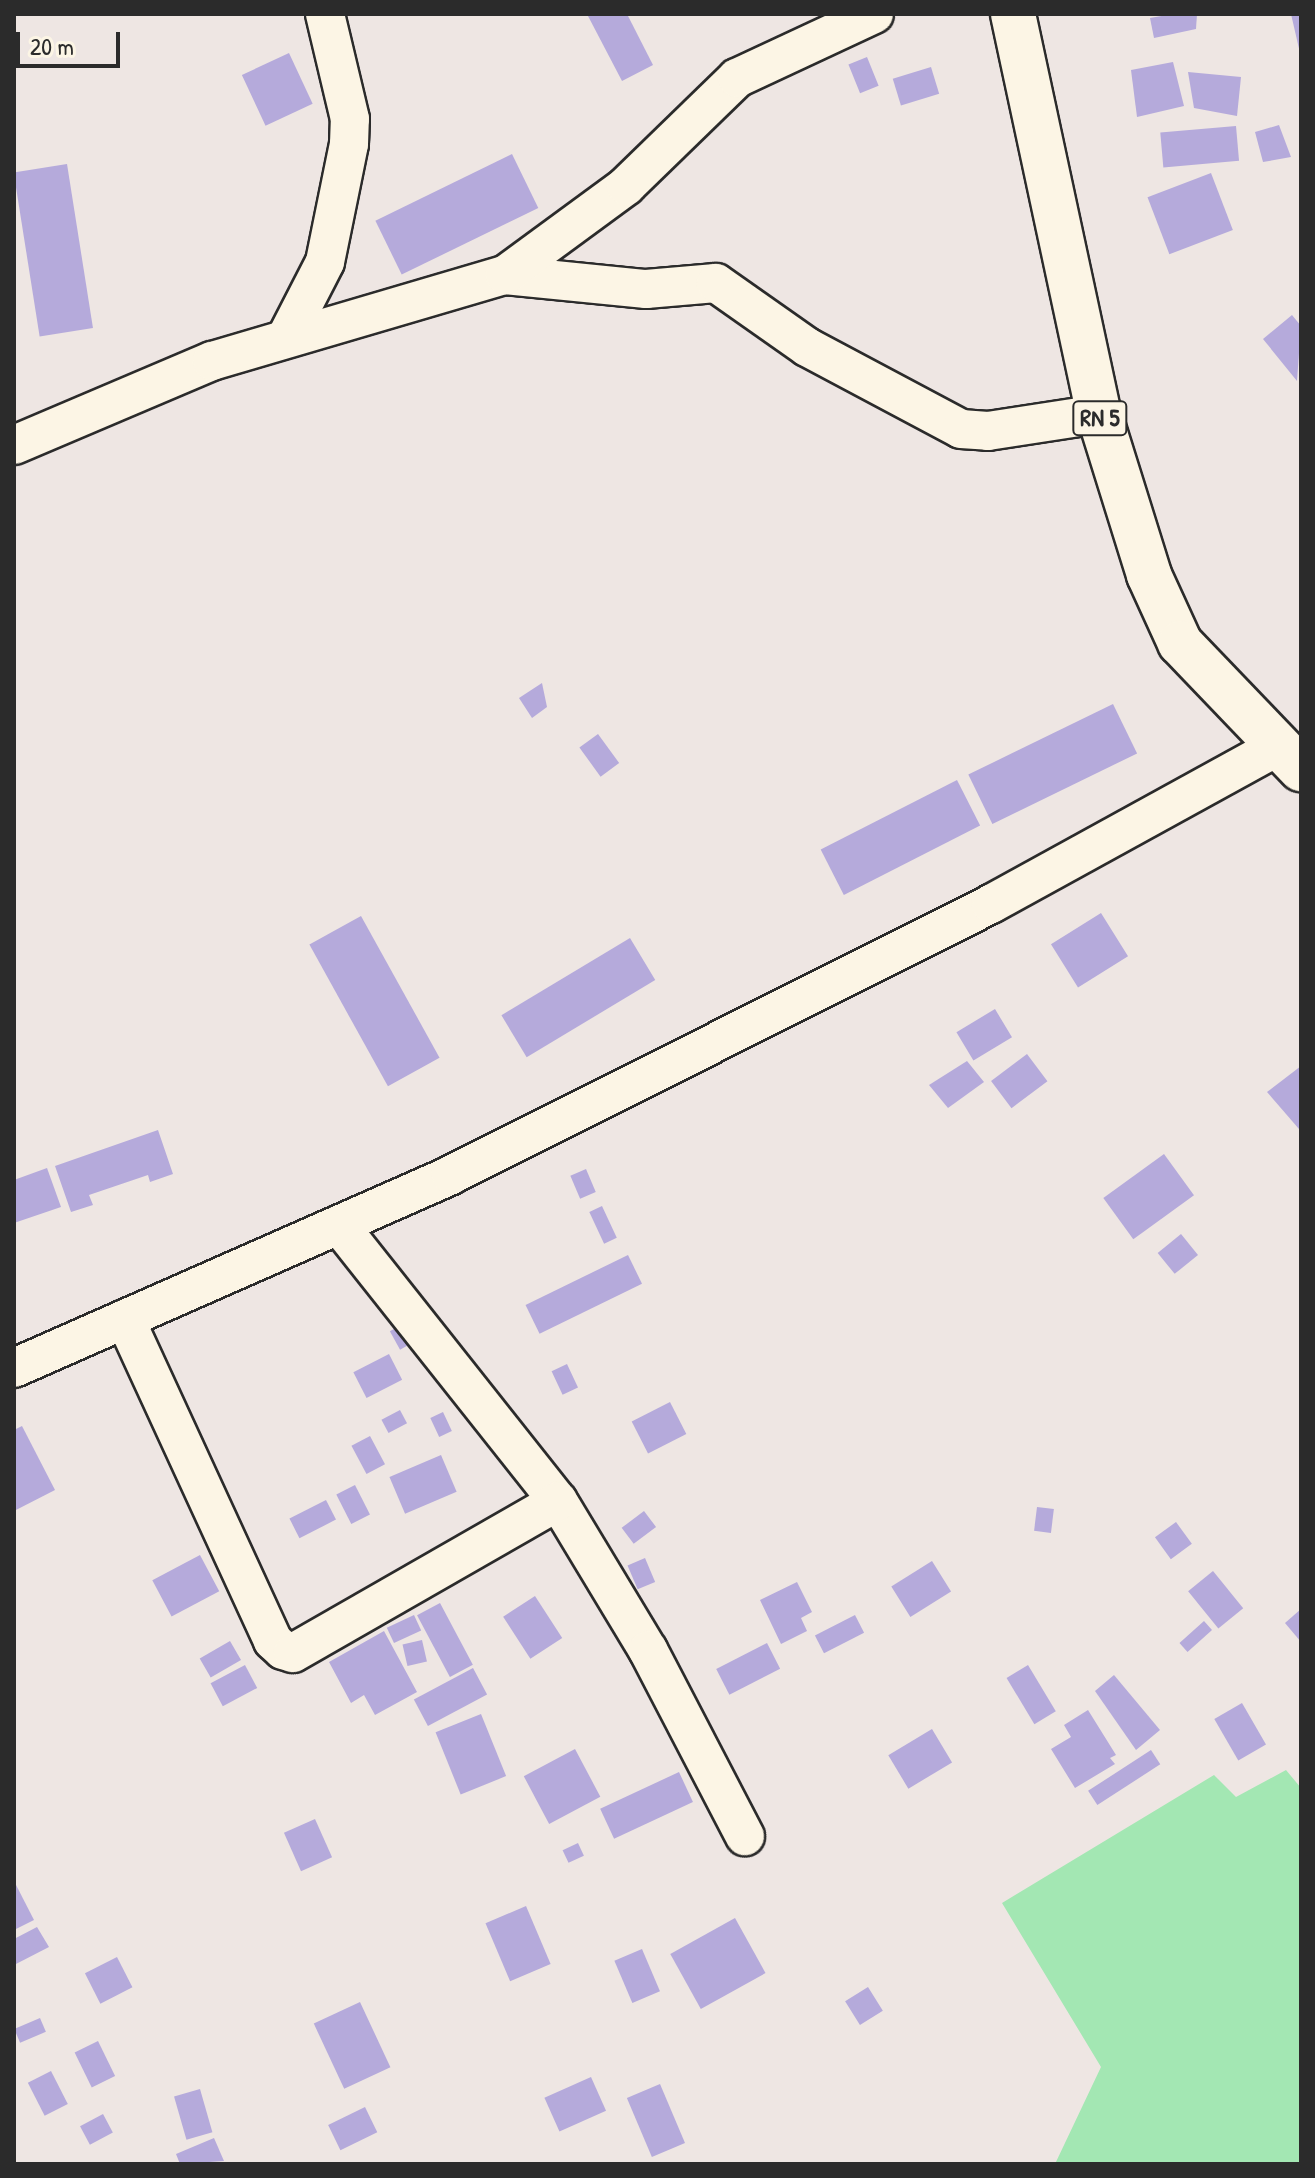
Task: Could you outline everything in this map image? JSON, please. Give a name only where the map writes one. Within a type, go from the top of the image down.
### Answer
[{"type":"main road","name":"RN 5","points":[[1013,14],[1099,414],[1149,575],[1180,643],[1290,758]]},
{"type":"street","points":[[286,338],[325,262],[349,144],[350,119],[325,14]]},
{"type":"street","points":[[14,445],[212,361],[505,275],[626,186],[737,78],[874,14]]},
{"type":"street","points":[[505,275],[646,289],[716,283],[807,347],[961,429],[988,431],[1099,414]]},
{"type":"street","points":[[14,1368],[451,1175],[1290,758]]},
{"type":"street","points":[[339,1225],[558,1501],[648,1650],[745,1836]]},
{"type":"street","points":[[125,1319],[273,1641],[283,1650],[293,1653],[558,1501]]},
{"type":"green space","points":[[1286,1770],[1301,1788],[1301,2164],[1055,2164],[1101,2067],[1002,1903],[1214,1775],[1236,1797]]},
{"type":"building","points":[[627,14],[653,65],[622,81],[588,16]]},
{"type":"building","points":[[1197,14],[1196,29],[1154,38],[1150,18]]},
{"type":"building","points":[[1291,14],[1301,14],[1301,53],[1300,53]]},
{"type":"building","points":[[289,53],[313,104],[266,126],[242,75]]},
{"type":"building","points":[[867,57],[879,86],[860,93],[848,64]]},
{"type":"building","points":[[1173,62],[1184,106],[1137,117],[1131,70]]},
{"type":"building","points":[[931,67],[939,94],[901,105],[893,79]]},
{"type":"building","points":[[1188,72],[1241,77],[1237,116],[1194,108]]},
{"type":"building","points":[[1279,125],[1291,157],[1263,162],[1255,132]]},
{"type":"building","points":[[1236,126],[1239,161],[1163,167],[1160,133]]},
{"type":"building","points":[[512,154],[538,208],[402,275],[375,221]]},
{"type":"building","points":[[67,164],[93,328],[40,336],[14,172]]},
{"type":"building","points":[[1211,173],[1233,230],[1169,254],[1148,197]]},
{"type":"building","points":[[1292,315],[1301,326],[1297,381],[1263,339]]},
{"type":"building","points":[[542,683],[547,707],[532,718],[519,698]]},
{"type":"building","points":[[1113,704],[1137,753],[992,824],[968,775]]},
{"type":"building","points":[[598,734],[619,763],[601,777],[579,748]]},
{"type":"building","points":[[957,780],[980,825],[844,895],[821,849]]},
{"type":"building","points":[[1101,913],[1128,956],[1078,988],[1051,944]]},
{"type":"building","points":[[361,916],[440,1058],[388,1086],[309,945]]},
{"type":"building","points":[[630,938],[655,980],[527,1057],[501,1015]]},
{"type":"building","points":[[995,1009],[1012,1037],[973,1060],[956,1032]]},
{"type":"building","points":[[1027,1054],[1047,1081],[1012,1108],[991,1081]]},
{"type":"building","points":[[967,1061],[984,1082],[948,1108],[929,1085]]},
{"type":"building","points":[[1301,1066],[1301,1127],[1299,1129],[1267,1092]]},
{"type":"building","points":[[158,1130],[173,1174],[150,1182],[148,1175],[89,1195],[93,1205],[71,1212],[55,1166]]},
{"type":"building","points":[[1164,1154],[1194,1195],[1133,1239],[1103,1198]]},
{"type":"building","points":[[47,1168],[61,1207],[14,1223],[14,1180]]},
{"type":"building","points":[[586,1169],[596,1192],[580,1199],[570,1176]]},
{"type":"building","points":[[602,1206],[617,1238],[604,1244],[589,1212]]},
{"type":"building","points":[[1181,1234],[1198,1255],[1175,1274],[1158,1253]]},
{"type":"building","points":[[628,1255],[642,1284],[540,1334],[526,1305]]},
{"type":"building","points":[[403,1324],[413,1342],[400,1350],[390,1331]]},
{"type":"building","points":[[389,1354],[402,1380],[367,1398],[353,1372]]},
{"type":"building","points":[[567,1364],[578,1388],[563,1395],[552,1371]]},
{"type":"building","points":[[670,1402],[686,1434],[648,1454],[632,1422]]},
{"type":"building","points":[[400,1410],[407,1423],[389,1433],[381,1420]]},
{"type":"building","points":[[443,1412],[452,1431],[439,1437],[430,1418]]},
{"type":"building","points":[[22,1426],[55,1490],[14,1511],[14,1430]]},
{"type":"building","points":[[370,1436],[385,1464],[366,1474],[351,1446]]},
{"type":"building","points":[[441,1455],[457,1492],[405,1514],[389,1477]]},
{"type":"building","points":[[355,1485],[370,1514],[351,1524],[336,1495]]},
{"type":"building","points":[[326,1500],[336,1520],[299,1538],[289,1519]]},
{"type":"building","points":[[1037,1507],[1054,1509],[1051,1533],[1034,1531]]},
{"type":"building","points":[[644,1511],[656,1527],[634,1544],[622,1528]]},
{"type":"building","points":[[1176,1522],[1192,1544],[1171,1559],[1155,1537]]},
{"type":"building","points":[[200,1555],[219,1591],[172,1617],[152,1580]]},
{"type":"building","points":[[645,1558],[655,1582],[638,1589],[628,1565]]},
{"type":"building","points":[[932,1561],[951,1592],[910,1617],[891,1586]]},
{"type":"building","points":[[1213,1571],[1243,1608],[1218,1628],[1188,1591]]},
{"type":"building","points":[[797,1582],[812,1612],[801,1618],[807,1631],[781,1644],[760,1600]]},
{"type":"building","points":[[535,1596],[562,1638],[530,1659],[503,1617]]},
{"type":"building","points":[[440,1603],[473,1665],[450,1677],[417,1615]]},
{"type":"building","points":[[1301,1609],[1301,1642],[1285,1623]]},
{"type":"building","points":[[414,1615],[421,1630],[394,1643],[387,1628]]},
{"type":"building","points":[[855,1615],[864,1633],[824,1653],[815,1635]]},
{"type":"building","points":[[1204,1621],[1212,1630],[1188,1652],[1179,1643]]},
{"type":"building","points":[[384,1631],[417,1692],[375,1715],[364,1695],[351,1703],[329,1662]]},
{"type":"building","points":[[422,1640],[427,1661],[407,1666],[403,1644]]},
{"type":"building","points":[[230,1641],[241,1660],[211,1678],[200,1658]]},
{"type":"building","points":[[767,1643],[780,1669],[729,1695],[716,1669]]},
{"type":"building","points":[[245,1665],[257,1688],[223,1706],[211,1683]]},
{"type":"building","points":[[1028,1665],[1056,1711],[1034,1724],[1007,1678]]},
{"type":"building","points":[[473,1668],[487,1694],[428,1726],[414,1699]]},
{"type":"building","points":[[1114,1675],[1160,1730],[1136,1750],[1095,1691]]},
{"type":"building","points":[[1242,1703],[1266,1745],[1238,1761],[1214,1719]]},
{"type":"building","points":[[1088,1710],[1116,1755],[1110,1758],[1115,1764],[1075,1788],[1051,1749],[1071,1737],[1064,1725]]},
{"type":"building","points":[[481,1714],[506,1776],[461,1794],[436,1732]]},
{"type":"building","points":[[932,1729],[952,1762],[908,1789],[888,1755]]},
{"type":"building","points":[[575,1749],[600,1797],[549,1824],[524,1776]]},
{"type":"building","points":[[1151,1750],[1160,1764],[1097,1805],[1088,1791]]},
{"type":"building","points":[[679,1772],[693,1802],[614,1839],[600,1809]]},
{"type":"building","points":[[315,1819],[332,1857],[301,1871],[284,1833]]},
{"type":"building","points":[[578,1843],[584,1856],[569,1863],[563,1850]]},
{"type":"building","points":[[14,1881],[34,1920],[14,1930]]},
{"type":"building","points":[[526,1906],[551,1964],[510,1981],[485,1923]]},
{"type":"building","points":[[735,1918],[766,1973],[701,2009],[670,1954]]},
{"type":"building","points":[[37,1927],[49,1947],[14,1965],[14,1939]]},
{"type":"building","points":[[642,1949],[660,1991],[632,2003],[614,1961]]},
{"type":"building","points":[[117,1957],[132,1987],[100,2004],[85,1973]]},
{"type":"building","points":[[868,1987],[883,2011],[860,2025],[845,2001]]},
{"type":"building","points":[[360,2002],[390,2067],[344,2089],[314,2024]]},
{"type":"building","points":[[40,2018],[46,2032],[20,2043],[14,2029]]},
{"type":"building","points":[[98,2041],[115,2076],[92,2087],[75,2052]]},
{"type":"building","points":[[51,2071],[68,2104],[45,2116],[28,2083]]},
{"type":"building","points":[[591,2077],[606,2111],[559,2132],[544,2098]]},
{"type":"building","points":[[660,2084],[685,2143],[652,2157],[627,2098]]},
{"type":"building","points":[[200,2089],[212,2132],[186,2140],[174,2096]]},
{"type":"building","points":[[365,2107],[377,2132],[340,2150],[328,2125]]},
{"type":"building","points":[[103,2114],[113,2133],[90,2145],[80,2126]]},
{"type":"building","points":[[214,2138],[224,2161],[180,2164],[176,2154]]}]
